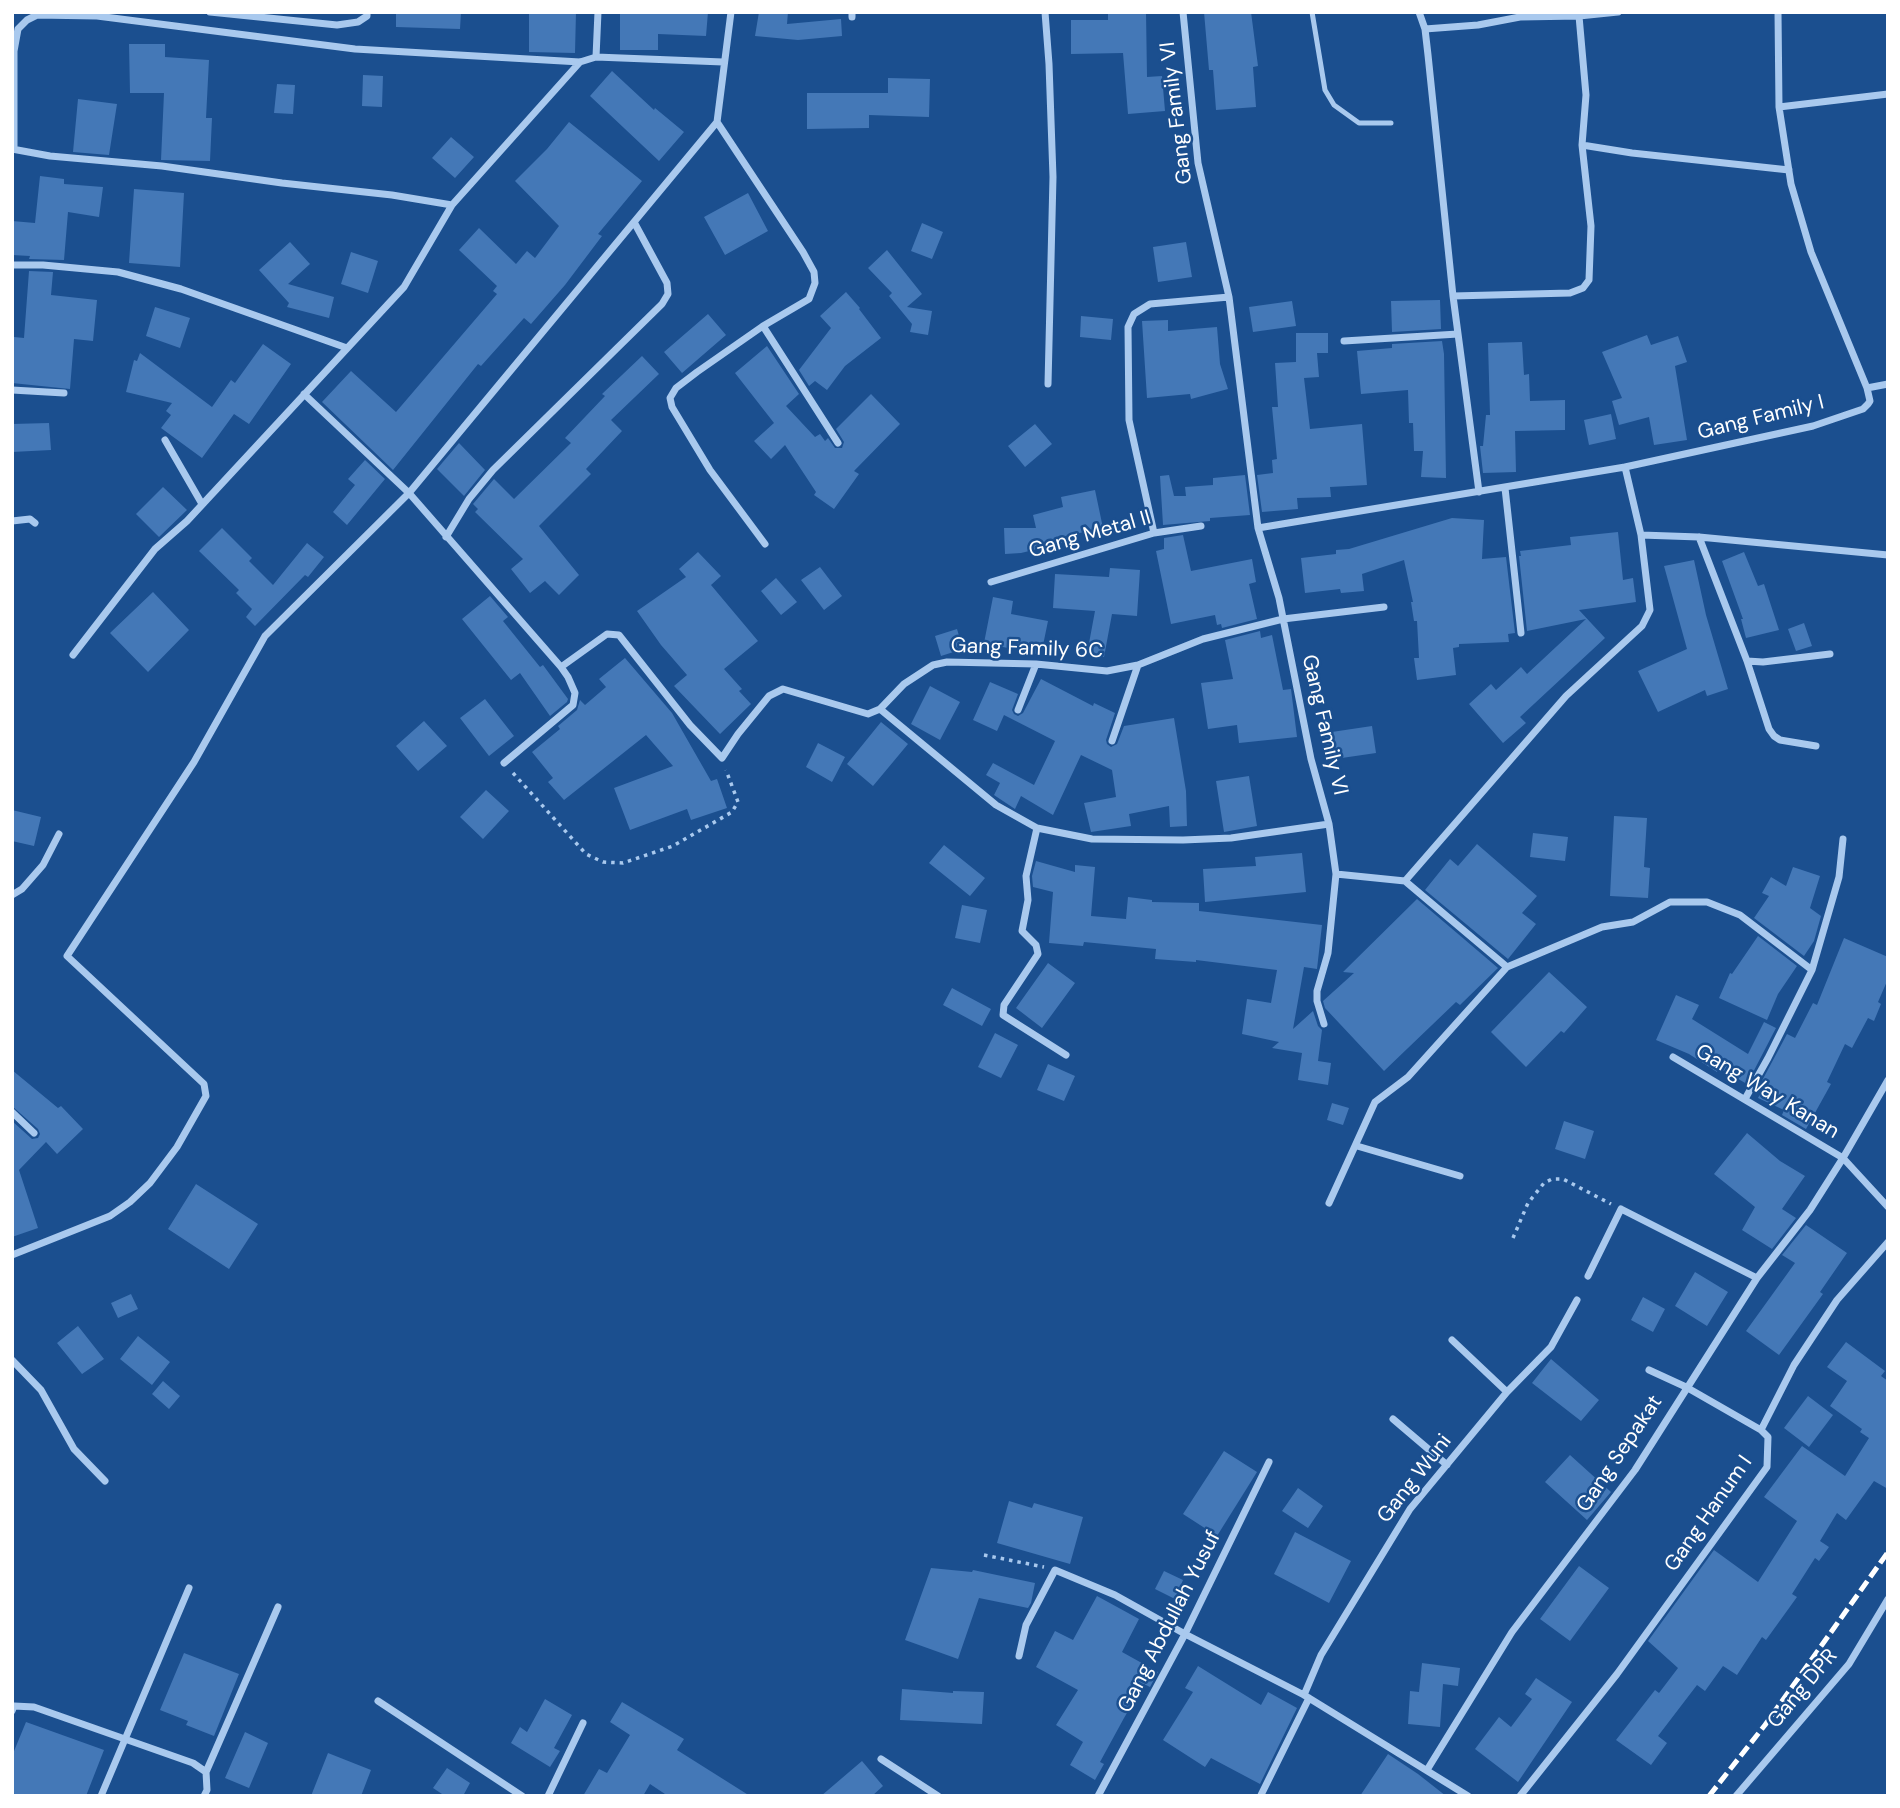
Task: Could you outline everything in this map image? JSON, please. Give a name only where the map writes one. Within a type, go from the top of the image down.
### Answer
[{"type":"street","points":[[210,12],[337,25],[358,22],[367,16],[367,12]]},
{"type":"street","points":[[596,57],[598,12]]},
{"type":"street","points":[[12,1255],[110,1216],[130,1202],[150,1183],[177,1147],[206,1097],[204,1084],[67,956],[194,762],[265,636],[409,494],[717,122],[731,12]]},
{"type":"street","points":[[1045,12],[1053,177],[1048,384]]},
{"type":"street","name":"Gang Family VI","points":[[1183,12],[1198,163],[1229,297],[1258,528],[1279,598],[1311,759],[1329,824],[1336,874],[1328,953],[1317,991],[1324,1024]]},
{"type":"street","points":[[1419,12],[1425,29],[1458,334],[1479,492]]},
{"type":"street","points":[[1425,29],[1478,25],[1520,15],[1579,16],[1618,12]]},
{"type":"street","points":[[1777,12],[1779,107],[1791,184],[1811,252],[1867,388],[1888,384]]},
{"type":"street","points":[[452,205],[392,195],[162,166],[50,156],[13,149],[13,51],[18,29],[37,15],[97,16],[355,49],[580,62],[596,57],[723,62]]},
{"type":"street","points":[[1454,296],[1570,293],[1583,288],[1589,280],[1591,226],[1582,145],[1586,95],[1579,16]]},
{"type":"street","points":[[73,655],[155,549],[187,521],[404,287],[452,205],[580,62]]},
{"type":"street","points":[[1779,107],[1888,94]]},
{"type":"street","points":[[717,122],[814,272],[815,283],[808,299],[762,326],[676,388],[670,398],[672,407],[710,470],[765,544]]},
{"type":"street","points":[[1582,145],[1789,170]]},
{"type":"street","points":[[446,537],[468,499],[493,470],[662,304],[668,294],[667,283],[634,222]]},
{"type":"street","points":[[12,265],[56,266],[130,275],[181,289],[347,348]]},
{"type":"street","points":[[1154,533],[1129,420],[1128,327],[1134,314],[1150,304],[1229,297]]},
{"type":"street","points":[[762,326],[838,443]]},
{"type":"street","points":[[1344,341],[1458,334]]},
{"type":"street","name":"Gang Family I","points":[[1258,528],[1625,467],[1813,426],[1863,409],[1870,401],[1867,388]]},
{"type":"street","points":[[12,390],[64,393]]},
{"type":"street","points":[[304,394],[409,494],[568,677],[575,693],[573,705],[504,763]]},
{"type":"street","points":[[165,440],[202,505]]},
{"type":"street","points":[[1405,881],[1566,696],[1642,626],[1648,617],[1650,610],[1641,535],[1625,467]]},
{"type":"street","points":[[1505,488],[1521,633]]},
{"type":"street","points":[[12,521],[30,519],[35,523]]},
{"type":"street","name":"Gang Metal II","points":[[990,582],[1154,533],[1201,526]]},
{"type":"street","points":[[1641,535],[1699,537],[1888,555]]},
{"type":"street","points":[[1699,537],[1747,661],[1769,729],[1780,740],[1816,746]]},
{"type":"street","name":"Gang Family 6C","points":[[880,709],[904,684],[933,665],[947,662],[1036,664],[1107,670],[1138,665],[1203,639],[1283,619],[1384,607]]},
{"type":"street","points":[[561,667],[607,634],[618,635],[691,725],[722,758],[769,696],[783,689],[861,713],[868,714],[880,709],[996,805],[1037,828],[1092,839],[1183,840],[1231,838],[1329,824]]},
{"type":"street","points":[[1747,661],[1763,662],[1830,653]]},
{"type":"street","points":[[1018,710],[1036,664]]},
{"type":"street","points":[[1112,741],[1138,665]]},
{"type":"street","points":[[1037,828],[1026,876],[1028,900],[1022,931],[1037,945],[1038,954],[1004,1005],[1003,1015],[1066,1055]]},
{"type":"street","points":[[12,895],[22,889],[43,864],[59,834]]},
{"type":"street","points":[[1745,1099],[1812,970],[1839,877],[1843,839]]},
{"type":"street","points":[[1336,874],[1405,881],[1507,967]]},
{"type":"street","points":[[1329,1203],[1375,1102],[1408,1077],[1507,967],[1602,928],[1633,922],[1670,902],[1707,902],[1740,915],[1812,970]]},
{"type":"street","name":"Gang Way Kanan","points":[[1673,1057],[1843,1158],[1888,1207]]},
{"type":"street","name":"Gang Sepakat","points":[[1427,1770],[1512,1632],[1635,1470],[1757,1278],[1810,1210],[1888,1080]]},
{"type":"street","points":[[12,1112],[34,1133]]},
{"type":"street","points":[[1357,1146],[1460,1176]]},
{"type":"street","points":[[1588,1276],[1621,1209],[1757,1278]]},
{"type":"street","name":"Gang Hanum I","points":[[1520,1796],[1617,1674],[1767,1467],[1768,1437],[1761,1430],[1794,1364],[1837,1300],[1888,1242]]},
{"type":"street","name":"Gang Wuni","points":[[1261,1795],[1307,1696],[1321,1654],[1410,1509],[1507,1392],[1551,1347],[1577,1300]]},
{"type":"street","points":[[1452,1340],[1507,1392]]},
{"type":"street","points":[[12,1360],[41,1390],[74,1449],[104,1481]]},
{"type":"street","points":[[1649,1370],[1686,1387],[1761,1430]]},
{"type":"street","points":[[1393,1419],[1447,1465]]},
{"type":"street","name":"Gang Abdullah Yusuf","points":[[1098,1796],[1185,1634],[1269,1462]]},
{"type":"street","points":[[1019,1656],[1026,1625],[1055,1570],[1115,1595],[1307,1696],[1468,1796]]},
{"type":"street","points":[[102,1796],[188,1588]]},
{"type":"street","name":"Gang DPR","points":[[1736,1796],[1849,1664],[1888,1599]]},
{"type":"street","points":[[204,1796],[207,1790],[206,1772],[278,1607]]},
{"type":"street","points":[[378,1701],[522,1796]]},
{"type":"street","points":[[13,1708],[34,1707],[193,1763],[206,1772]]},
{"type":"street","points":[[548,1796],[583,1723]]},
{"type":"street","points":[[881,1759],[938,1796]]},
{"type":"lane","points":[[1312,12],[1325,90],[1334,105],[1359,123],[1391,123]]},
{"type":"path","points":[[504,763],[586,854],[603,862],[623,863],[673,846],[732,811],[738,802],[722,758]]},
{"type":"path","points":[[1513,1238],[1528,1203],[1544,1183],[1552,1179],[1563,1179],[1621,1209]]},
{"type":"path","points":[[984,1555],[1055,1570]]},
{"type":"building","points":[[396,12],[461,12],[460,29],[396,27]]},
{"type":"building","points":[[529,12],[576,12],[575,53],[529,52]]},
{"type":"building","points":[[620,12],[708,12],[706,36],[658,34],[658,50],[620,50]]},
{"type":"building","points":[[759,12],[788,12],[787,24],[841,19],[842,36],[798,40],[755,36]]},
{"type":"building","points":[[1108,12],[1146,12],[1147,77],[1162,76],[1165,111],[1128,114],[1123,53],[1071,54],[1071,20],[1108,20]]},
{"type":"building","points":[[1204,12],[1251,12],[1258,66],[1253,67],[1256,107],[1216,110]]},
{"type":"building","points":[[129,44],[165,44],[165,57],[209,60],[206,118],[212,118],[210,161],[161,160],[164,93],[130,93]]},
{"type":"building","points":[[612,71],[654,110],[655,108],[684,132],[659,161],[590,96]]},
{"type":"building","points":[[363,75],[383,76],[382,107],[362,106]]},
{"type":"building","points":[[888,78],[930,79],[929,117],[869,115],[869,128],[807,129],[807,93],[888,93]]},
{"type":"building","points":[[277,84],[295,85],[293,114],[274,113]]},
{"type":"building","points":[[78,99],[117,104],[109,155],[73,152]]},
{"type":"building","points":[[569,122],[642,181],[598,234],[602,236],[565,285],[531,324],[524,318],[481,366],[478,364],[393,470],[322,402],[351,371],[396,412],[497,294],[493,291],[497,286],[459,250],[479,228],[516,264],[527,251],[535,258],[559,226],[515,181]]},
{"type":"building","points":[[451,137],[474,157],[455,178],[432,158]]},
{"type":"building","points":[[40,176],[64,179],[64,184],[103,187],[99,217],[68,212],[64,260],[29,259],[30,256],[12,255],[12,221],[35,223]]},
{"type":"building","points":[[134,189],[184,193],[180,267],[129,263]]},
{"type":"building","points":[[748,193],[768,231],[725,255],[704,217]]},
{"type":"building","points":[[922,223],[943,232],[932,259],[911,251]]},
{"type":"building","points":[[290,242],[310,264],[288,284],[334,297],[329,318],[287,307],[289,303],[259,270]]},
{"type":"building","points":[[1186,242],[1192,277],[1158,282],[1153,247]]},
{"type":"building","points":[[887,250],[922,294],[907,307],[932,311],[928,335],[910,332],[912,324],[889,296],[892,293],[868,268]]},
{"type":"building","points":[[351,252],[378,261],[368,293],[341,284]]},
{"type":"building","points":[[29,271],[53,272],[51,295],[97,300],[93,341],[74,339],[70,389],[12,383],[14,337],[24,338]]},
{"type":"building","points":[[846,292],[881,338],[845,366],[827,390],[815,381],[809,386],[799,370],[831,328],[820,316]]},
{"type":"building","points":[[1440,300],[1441,329],[1392,332],[1391,301]]},
{"type":"building","points":[[1292,301],[1296,326],[1253,332],[1249,307]]},
{"type":"building","points":[[155,307],[190,318],[180,348],[146,336]]},
{"type":"building","points":[[708,314],[726,335],[682,373],[664,352]]},
{"type":"building","points":[[1081,316],[1113,319],[1111,340],[1080,337]]},
{"type":"building","points":[[1168,320],[1168,331],[1217,327],[1220,364],[1228,389],[1191,399],[1190,394],[1147,398],[1142,321]]},
{"type":"building","points":[[1296,333],[1328,333],[1328,353],[1317,353],[1319,377],[1304,378],[1310,429],[1362,424],[1367,485],[1330,487],[1331,497],[1297,498],[1298,509],[1262,512],[1257,475],[1273,473],[1272,460],[1277,459],[1272,407],[1278,407],[1275,363],[1296,362]]},
{"type":"building","points":[[1647,335],[1651,345],[1678,336],[1687,362],[1675,366],[1687,440],[1654,445],[1649,417],[1619,425],[1612,401],[1622,398],[1602,352]]},
{"type":"building","points":[[1442,341],[1446,478],[1421,477],[1423,451],[1414,451],[1413,423],[1409,423],[1408,390],[1361,394],[1357,351],[1392,348],[1392,344]]},
{"type":"building","points":[[1522,342],[1524,375],[1529,374],[1530,401],[1565,400],[1565,430],[1515,431],[1516,472],[1483,473],[1480,446],[1483,446],[1486,415],[1490,415],[1488,343]]},
{"type":"building","points":[[263,344],[291,364],[249,424],[234,414],[202,458],[161,428],[171,415],[166,411],[172,403],[126,392],[134,360],[137,361],[140,353],[212,407],[231,380],[235,383]]},
{"type":"building","points":[[767,346],[799,394],[786,406],[815,437],[820,434],[825,441],[828,438],[835,448],[842,448],[844,442],[836,429],[871,394],[900,424],[854,471],[859,474],[834,509],[814,495],[816,492],[785,445],[771,459],[754,441],[774,423],[735,373]]},
{"type":"building","points":[[642,356],[659,374],[611,420],[622,431],[586,469],[591,474],[539,526],[579,575],[559,595],[545,581],[530,593],[511,569],[523,559],[475,512],[478,509],[473,504],[494,479],[514,499],[571,443],[565,438],[605,396],[602,394]]},
{"type":"building","points":[[1611,414],[1616,439],[1589,445],[1584,420]]},
{"type":"building","points":[[49,423],[51,450],[12,452],[12,424]]},
{"type":"building","points":[[1035,424],[1052,444],[1025,467],[1008,446]]},
{"type":"building","points":[[459,443],[485,470],[464,496],[437,469]]},
{"type":"building","points":[[365,460],[385,479],[347,525],[333,512],[355,485],[348,479]]},
{"type":"building","points":[[1169,475],[1174,496],[1186,496],[1185,487],[1213,485],[1213,478],[1245,475],[1250,515],[1163,525],[1160,476]]},
{"type":"building","points":[[163,487],[187,510],[159,537],[136,514]]},
{"type":"building","points":[[1095,490],[1103,528],[1061,537],[1062,543],[1005,554],[1004,528],[1036,528],[1033,515],[1063,507],[1061,497]]},
{"type":"building","points":[[1452,518],[1484,520],[1482,559],[1506,557],[1515,633],[1508,634],[1509,642],[1459,644],[1459,647],[1453,648],[1456,675],[1417,680],[1414,658],[1419,658],[1417,621],[1414,621],[1404,560],[1362,574],[1364,591],[1341,593],[1340,589],[1305,593],[1301,558],[1336,554],[1336,550],[1349,549]]},
{"type":"building","points":[[222,528],[252,558],[249,561],[273,585],[307,543],[324,557],[308,577],[305,575],[255,626],[246,617],[252,609],[236,593],[239,590],[199,551]]},
{"type":"building","points":[[1618,532],[1623,580],[1633,578],[1636,602],[1579,610],[1605,638],[1520,717],[1526,723],[1503,743],[1469,704],[1491,684],[1496,690],[1521,667],[1527,674],[1586,619],[1527,631],[1520,551],[1571,545],[1570,537]]},
{"type":"building","points":[[1183,535],[1191,571],[1252,559],[1256,582],[1249,584],[1257,619],[1222,628],[1221,624],[1217,625],[1215,615],[1171,624],[1156,551],[1164,549],[1164,538]]},
{"type":"building","points":[[698,552],[721,576],[711,585],[758,641],[724,669],[751,704],[720,734],[674,686],[687,675],[637,611],[686,577],[679,569]]},
{"type":"building","points":[[1744,552],[1758,586],[1764,584],[1779,630],[1746,638],[1743,619],[1722,561]]},
{"type":"building","points":[[1694,560],[1706,615],[1728,689],[1707,696],[1705,690],[1658,712],[1638,671],[1687,649],[1664,566]]},
{"type":"building","points":[[820,567],[842,596],[824,610],[801,580]]},
{"type":"building","points":[[1110,568],[1140,570],[1137,616],[1112,614],[1104,657],[1087,654],[1095,611],[1053,608],[1055,574],[1109,577]]},
{"type":"building","points":[[776,578],[797,602],[781,615],[761,591]]},
{"type":"building","points":[[153,592],[189,630],[148,672],[110,633]]},
{"type":"building","points":[[490,596],[508,617],[503,621],[540,667],[543,665],[568,699],[550,716],[520,673],[511,680],[462,619]]},
{"type":"building","points":[[993,597],[1013,601],[1011,614],[1048,621],[1041,655],[984,643]]},
{"type":"building","points":[[1804,623],[1812,646],[1796,651],[1788,629]]},
{"type":"building","points":[[957,629],[963,649],[941,656],[935,636]]},
{"type":"building","points":[[1260,631],[1261,638],[1272,635],[1283,690],[1291,689],[1297,737],[1239,743],[1237,725],[1208,729],[1201,683],[1233,679],[1225,640]]},
{"type":"building","points":[[625,658],[672,713],[711,781],[717,779],[727,808],[691,820],[687,809],[630,830],[614,788],[673,766],[646,735],[564,800],[548,782],[553,778],[532,752],[560,729],[558,726],[577,710],[580,700],[585,705],[606,687],[599,679]]},
{"type":"building","points":[[1041,679],[1093,706],[1094,703],[1115,713],[1106,740],[1111,747],[1117,744],[1124,726],[1174,718],[1186,791],[1187,826],[1170,827],[1169,806],[1129,814],[1131,826],[1091,832],[1084,803],[1116,797],[1112,770],[1081,755],[1053,815],[1021,796],[1015,809],[994,795],[1000,783],[986,775],[993,763],[1034,785],[1055,741],[1004,715],[997,731],[973,720],[990,682],[1018,694],[1012,710],[1018,716],[1023,713]]},
{"type":"building","points":[[930,686],[960,702],[940,740],[911,724]]},
{"type":"building","points":[[485,699],[514,736],[489,756],[460,718]]},
{"type":"building","points":[[424,721],[447,746],[418,771],[396,746]]},
{"type":"building","points":[[881,722],[908,744],[873,786],[847,764]]},
{"type":"building","points":[[1372,726],[1376,753],[1328,760],[1325,733]]},
{"type":"building","points":[[818,743],[845,757],[832,782],[806,767]]},
{"type":"building","points":[[1249,776],[1257,826],[1224,832],[1216,781]]},
{"type":"building","points":[[486,790],[509,811],[483,839],[460,817]]},
{"type":"building","points":[[12,810],[41,817],[34,846],[12,841]]},
{"type":"building","points":[[1614,816],[1647,818],[1644,867],[1650,868],[1648,898],[1610,896]]},
{"type":"building","points":[[1533,833],[1568,837],[1565,861],[1530,857]]},
{"type":"building","points":[[1477,844],[1537,896],[1522,913],[1536,924],[1508,959],[1425,890],[1450,859],[1458,866]]},
{"type":"building","points":[[944,845],[985,878],[970,896],[929,863]]},
{"type":"building","points":[[1302,853],[1306,892],[1205,902],[1203,869],[1256,866],[1255,857]]},
{"type":"building","points":[[1036,861],[1075,872],[1075,865],[1095,867],[1091,916],[1126,919],[1128,897],[1152,902],[1199,903],[1199,911],[1322,925],[1317,969],[1304,967],[1293,1029],[1313,1011],[1322,1030],[1318,1061],[1331,1063],[1328,1085],[1298,1080],[1302,1053],[1272,1048],[1279,1042],[1242,1034],[1247,999],[1271,1003],[1277,970],[1196,960],[1155,959],[1156,949],[1084,942],[1083,946],[1049,943],[1053,892],[1033,887],[1032,876]]},
{"type":"building","points":[[1793,867],[1820,876],[1810,908],[1821,916],[1814,941],[1804,956],[1754,918],[1769,896],[1762,893],[1771,877],[1786,886]]},
{"type":"building","points":[[1417,899],[1498,968],[1460,1005],[1456,1002],[1384,1071],[1325,1008],[1323,1001],[1354,973],[1343,972]]},
{"type":"building","points":[[962,905],[987,910],[980,943],[955,938]]},
{"type":"building","points":[[1758,936],[1797,966],[1778,994],[1767,1020],[1719,998],[1730,973],[1732,974]]},
{"type":"building","points":[[1844,938],[1888,957],[1888,979],[1878,1002],[1881,1004],[1874,1021],[1868,1018],[1852,1048],[1845,1044],[1827,1082],[1831,1084],[1806,1129],[1782,1115],[1784,1110],[1758,1098],[1761,1092],[1757,1090],[1787,1034],[1795,1038],[1813,1003],[1817,1005]]},
{"type":"building","points":[[1048,963],[1075,983],[1042,1028],[1016,1008]]},
{"type":"building","points":[[1549,972],[1587,1007],[1564,1033],[1561,1031],[1526,1067],[1491,1032]]},
{"type":"building","points":[[952,988],[991,1009],[982,1026],[943,1005]]},
{"type":"building","points":[[1676,995],[1699,1005],[1692,1019],[1748,1054],[1764,1022],[1776,1028],[1747,1084],[1719,1068],[1717,1072],[1689,1054],[1656,1040]]},
{"type":"building","points":[[995,1033],[1018,1045],[1001,1078],[978,1067]]},
{"type":"building","points":[[1048,1064],[1075,1076],[1064,1101],[1037,1090]]},
{"type":"building","points":[[12,1070],[58,1108],[61,1106],[83,1129],[57,1154],[46,1142],[19,1170],[38,1228],[12,1237],[12,1121],[32,1139],[38,1138],[40,1134],[38,1129],[12,1106]]},
{"type":"building","points":[[1332,1103],[1349,1108],[1343,1125],[1327,1120]]},
{"type":"building","points":[[1564,1121],[1594,1131],[1585,1159],[1555,1149]]},
{"type":"building","points":[[1747,1133],[1780,1161],[1805,1176],[1782,1209],[1796,1218],[1772,1249],[1742,1230],[1755,1207],[1714,1174]]},
{"type":"building","points":[[196,1184],[258,1224],[229,1269],[168,1229]]},
{"type":"building","points":[[1806,1225],[1847,1253],[1820,1292],[1823,1294],[1779,1355],[1746,1331],[1795,1263],[1782,1255]]},
{"type":"building","points":[[1695,1272],[1728,1292],[1707,1326],[1675,1306]]},
{"type":"building","points":[[131,1294],[138,1309],[118,1318],[111,1303]]},
{"type":"building","points":[[1643,1297],[1665,1309],[1653,1332],[1631,1320]]},
{"type":"building","points":[[78,1326],[104,1359],[82,1374],[57,1343]]},
{"type":"building","points":[[138,1336],[170,1362],[152,1385],[120,1359]]},
{"type":"building","points":[[1846,1342],[1885,1371],[1881,1376],[1888,1381],[1888,1489],[1874,1481],[1846,1520],[1837,1513],[1820,1541],[1829,1547],[1819,1561],[1815,1558],[1792,1594],[1797,1597],[1766,1640],[1762,1637],[1737,1675],[1723,1666],[1705,1691],[1697,1685],[1658,1736],[1667,1743],[1651,1765],[1616,1740],[1655,1690],[1659,1693],[1678,1668],[1648,1641],[1714,1550],[1758,1582],[1797,1521],[1764,1497],[1802,1446],[1845,1476],[1869,1438],[1860,1432],[1862,1429],[1830,1406],[1847,1381],[1827,1367]]},
{"type":"building","points":[[1551,1359],[1599,1400],[1581,1421],[1532,1383]]},
{"type":"building","points":[[163,1381],[180,1396],[169,1409],[152,1394]]},
{"type":"building","points":[[1808,1396],[1833,1415],[1809,1447],[1784,1428]]},
{"type":"building","points":[[1224,1451],[1257,1472],[1217,1536],[1183,1514]]},
{"type":"building","points":[[1570,1455],[1611,1492],[1587,1520],[1545,1482]]},
{"type":"building","points":[[1298,1488],[1323,1506],[1308,1528],[1282,1511]]},
{"type":"building","points":[[1009,1501],[1032,1508],[1034,1503],[1083,1517],[1070,1564],[997,1543]]},
{"type":"building","points":[[1295,1532],[1351,1561],[1329,1603],[1274,1574]]},
{"type":"building","points":[[1579,1566],[1609,1588],[1570,1641],[1540,1619]]},
{"type":"building","points":[[931,1568],[973,1570],[1035,1583],[1031,1603],[1028,1608],[979,1598],[958,1659],[905,1640]]},
{"type":"building","points":[[1164,1571],[1183,1580],[1175,1599],[1155,1589]]},
{"type":"building","points":[[1097,1596],[1139,1619],[1122,1652],[1158,1672],[1150,1687],[1144,1684],[1124,1718],[1100,1762],[1104,1764],[1095,1780],[1070,1765],[1083,1742],[1056,1725],[1078,1690],[1036,1667],[1055,1631],[1073,1640]]},
{"type":"building","points":[[184,1653],[239,1674],[214,1736],[186,1725],[188,1721],[160,1710]]},
{"type":"building","points":[[1422,1663],[1460,1668],[1458,1686],[1443,1684],[1440,1727],[1408,1724],[1410,1691],[1419,1692]]},
{"type":"building","points":[[1198,1666],[1261,1705],[1268,1692],[1297,1708],[1260,1784],[1211,1758],[1205,1767],[1163,1740],[1193,1692],[1185,1688]]},
{"type":"building","points":[[1536,1678],[1572,1702],[1518,1782],[1475,1749],[1499,1717],[1511,1727],[1532,1699],[1525,1694]]},
{"type":"building","points":[[902,1689],[953,1693],[984,1692],[982,1724],[900,1720]]},
{"type":"building","points":[[545,1699],[572,1715],[554,1748],[560,1751],[550,1767],[511,1743],[520,1727],[527,1732]]},
{"type":"building","points":[[622,1702],[684,1739],[677,1750],[750,1796],[668,1796],[650,1784],[643,1796],[583,1796],[599,1769],[607,1773],[630,1735],[610,1722]]},
{"type":"building","points":[[26,1722],[104,1750],[86,1796],[20,1796],[12,1793],[12,1756]]},
{"type":"building","points":[[245,1732],[268,1743],[249,1788],[225,1778]]},
{"type":"building","points":[[328,1753],[371,1770],[361,1796],[311,1796]]},
{"type":"building","points":[[1388,1754],[1418,1774],[1446,1796],[1360,1796]]},
{"type":"building","points":[[862,1761],[883,1786],[872,1796],[821,1796]]},
{"type":"building","points":[[447,1768],[470,1783],[463,1796],[445,1796],[433,1788]]},
{"type":"railway","points":[[1709,1796],[1765,1725],[1888,1552]]}]
